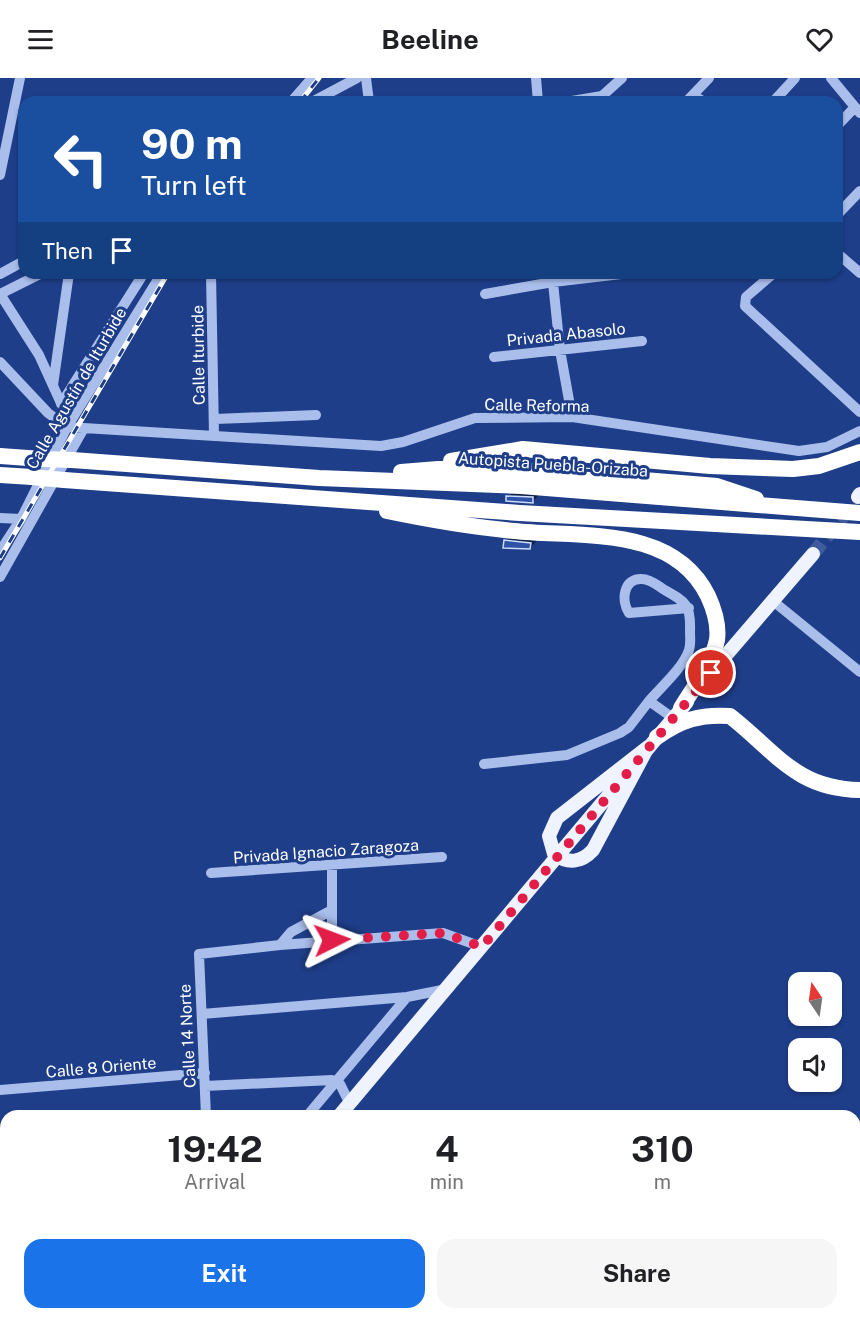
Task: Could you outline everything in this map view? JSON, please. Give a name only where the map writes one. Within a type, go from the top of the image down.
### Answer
[{"type":"highway","points":[[450,461],[523,448],[710,466],[793,469],[819,466],[860,452]]},
{"type":"highway","name":"Autopista Puebla-Orizaba","points":[[0,456],[320,478],[521,486],[783,508],[859,502]]},
{"type":"highway","name":"Autopista Puebla-Orizaba","points":[[320,478],[450,461],[523,460],[639,470],[717,486],[783,508]]},
{"type":"highway","name":"Autopista Puebla-Orizaba","points":[[320,478],[451,468],[522,470],[717,486]]},
{"type":"highway","name":"Autopista Puebla-Orizaba","points":[[0,475],[860,532]]},
{"type":"highway","name":"Autopista Puebla-Orizaba","points":[[292,495],[368,490],[614,501],[698,515],[732,525]]},
{"type":"highway","points":[[292,495],[367,507],[448,525],[609,537],[643,543],[671,556],[692,573],[706,593],[716,618],[717,632],[710,657],[677,713]]},
{"type":"highway","points":[[652,742],[681,721],[695,717],[730,716],[790,770],[815,783],[837,789],[860,790]]},
{"type":"main road","points":[[344,1110],[652,742],[813,554]]},
{"type":"main road","points":[[652,742],[593,850],[586,858],[576,861],[558,857],[550,848],[549,836],[557,818],[652,742]]},
{"type":"street","points":[[0,175],[20,78]]},
{"type":"street","points":[[296,96],[312,78]]},
{"type":"street","points":[[323,96],[357,78]]},
{"type":"street","points":[[366,78],[368,96]]},
{"type":"street","points":[[536,78],[538,96]]},
{"type":"street","points":[[602,96],[622,78]]},
{"type":"street","points":[[692,96],[709,78]]},
{"type":"street","points":[[778,96],[795,78]]},
{"type":"street","points":[[831,78],[857,110],[843,121]]},
{"type":"street","points":[[843,209],[860,191]]},
{"type":"street","points":[[843,258],[860,273]]},
{"type":"street","points":[[0,274],[18,264]]},
{"type":"street","points":[[30,279],[0,294],[39,355],[68,425]]},
{"type":"street","points":[[53,385],[68,279]]},
{"type":"street","points":[[61,404],[140,279]]},
{"type":"street","name":"Calle Agustín de Iturbide","points":[[0,550],[21,519],[68,425],[158,279]]},
{"type":"street","name":"Calle Iturbide","points":[[211,279],[214,436]]},
{"type":"street","points":[[485,294],[545,279]]},
{"type":"street","points":[[553,279],[561,350],[572,417]]},
{"type":"street","points":[[767,279],[746,297],[745,306],[860,412]]},
{"type":"street","name":"Privada Abasolo","points":[[494,357],[642,341]]},
{"type":"street","points":[[0,362],[48,413],[68,425]]},
{"type":"street","points":[[215,419],[316,415]]},
{"type":"street","name":"Calle Reforma","points":[[68,425],[84,428],[381,446],[403,442],[475,418],[572,417],[799,451],[827,447],[860,431]]},
{"type":"street","points":[[0,577],[84,428]]},
{"type":"street","points":[[0,518],[21,519]]},
{"type":"street","points":[[484,764],[567,755],[629,727],[686,658],[690,648],[689,608],[683,600],[648,580],[640,578],[632,583],[623,596],[623,602],[629,614],[689,608]]},
{"type":"street","points":[[773,601],[860,672]]},
{"type":"street","points":[[649,701],[677,713]]},
{"type":"street","name":"Privada Ignacio Zaragoza","points":[[211,873],[442,857]]},
{"type":"street","points":[[332,866],[332,940]]},
{"type":"street","points":[[280,945],[291,932],[332,910]]},
{"type":"street","points":[[280,945],[443,933],[482,947]]},
{"type":"street","name":"Calle 14 Norte","points":[[206,1110],[199,954],[280,945]]},
{"type":"street","points":[[202,1014],[406,997],[447,989]]},
{"type":"street","points":[[312,1110],[406,997]]},
{"type":"street","name":"Calle 8 Oriente","points":[[0,1090],[205,1073]]},
{"type":"street","points":[[337,1080],[350,1104]]},
{"type":"street","points":[[205,1086],[337,1080]]},
{"type":"building","points":[[506,496],[533,497],[533,503],[506,501]]},
{"type":"building","points":[[504,540],[531,543],[530,549],[503,548]]},
{"type":"tunnel","points":[[813,554],[851,506]]},
{"type":"railway","points":[[305,96],[319,78]]},
{"type":"railway","points":[[0,558],[164,279]]},
{"type":"route","points":[[332,940],[443,933],[482,947],[711,673]]}]
